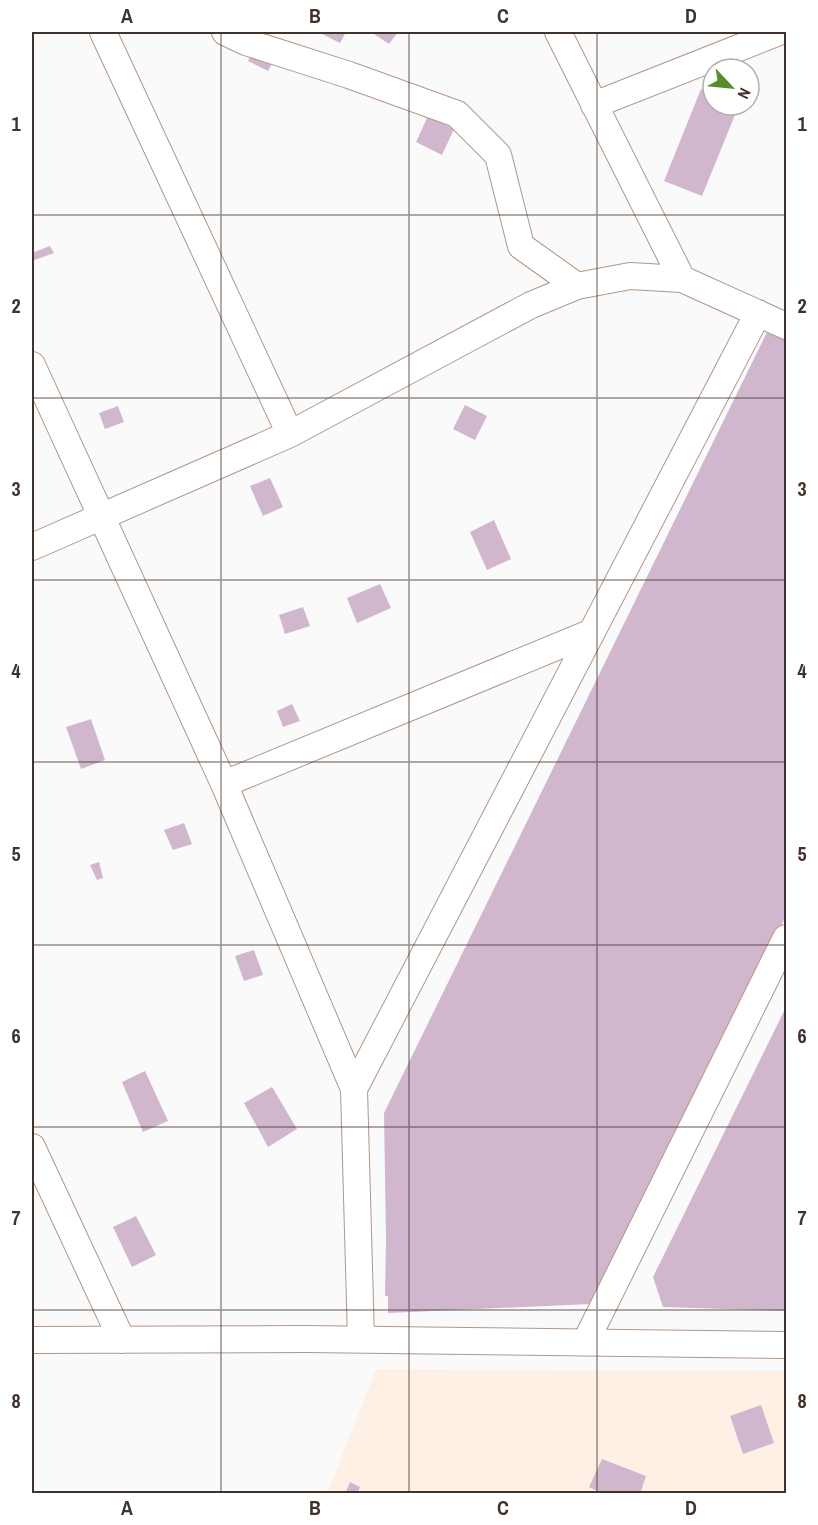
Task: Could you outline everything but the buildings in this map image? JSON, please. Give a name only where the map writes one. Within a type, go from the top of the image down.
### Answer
[{"type":"street","points":[[102,32],[290,434]]},
{"type":"street","points":[[225,32],[246,42],[349,75],[457,114],[498,155],[521,246],[577,286]]},
{"type":"street","points":[[558,32],[682,279]]},
{"type":"street","points":[[594,105],[779,32]]},
{"type":"street","points":[[32,547],[290,434],[531,305],[577,286],[630,276],[682,279],[786,326]]},
{"type":"street","points":[[354,1089],[758,313]]},
{"type":"street","points":[[32,365],[224,784],[354,1089],[361,1339]]},
{"type":"street","points":[[224,784],[590,633]]},
{"type":"street","points":[[585,1342],[786,938]]},
{"type":"street","points":[[32,1147],[122,1340]]},
{"type":"street","points":[[32,1340],[361,1339],[786,1345]]},
{"type":"shaded area","points":[[376,1369],[786,1371],[786,1473],[783,1493],[327,1494]]}]
